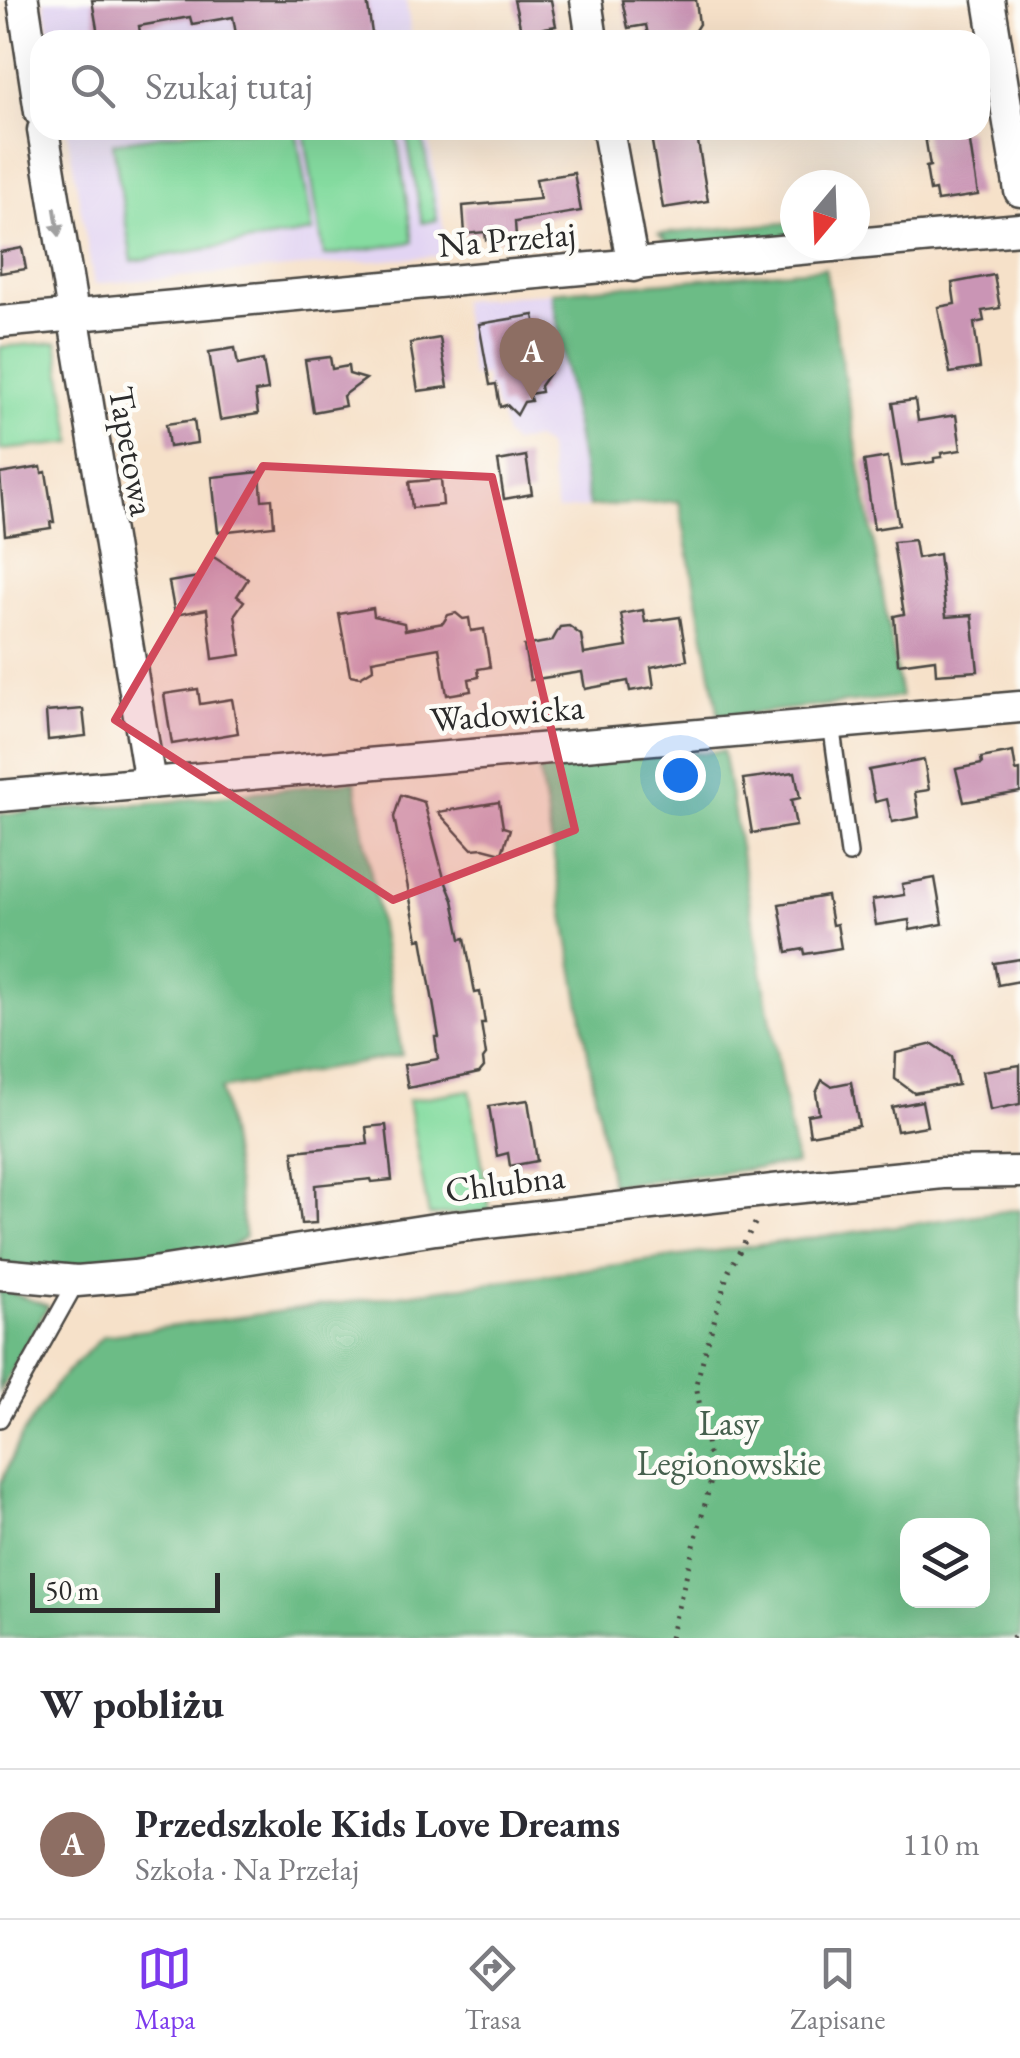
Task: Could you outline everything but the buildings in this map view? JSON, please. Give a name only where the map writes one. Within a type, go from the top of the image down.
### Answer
[{"type":"street","points":[[24,0],[30,42]]},
{"type":"street","points":[[586,0],[590,30]]},
{"type":"street","points":[[989,0],[1020,192]]},
{"type":"street","name":"Tapetowa","points":[[45,140],[150,783]]},
{"type":"street","points":[[610,140],[633,266]]},
{"type":"street","name":"Na Przełaj","points":[[0,322],[1020,230]]},
{"type":"street","name":"Wadowicka","points":[[0,796],[1020,707]]},
{"type":"street","name":"Chlubna","points":[[0,1274],[77,1281],[134,1276],[435,1229],[773,1190],[943,1174],[1020,1172]]},
{"type":"lane","points":[[832,723],[850,854]]},
{"type":"lane","points":[[0,1419],[77,1281]]},
{"type":"path","points":[[670,1638],[712,1478],[696,1384],[728,1272],[773,1190]]},
{"type":"path","points":[[1012,1638],[1020,1630]]},
{"type":"highlighted area","points":[[263,466],[492,477],[575,830],[393,900],[115,720]]},
{"type":"shaded area","points":[[44,0],[406,0],[410,30],[49,30]]},
{"type":"shaded area","points":[[69,140],[429,140],[448,255],[94,284]]},
{"type":"shaded area","points":[[552,292],[589,507],[557,511],[546,446],[535,439],[513,443],[505,436],[500,411],[496,411],[485,375],[472,377],[460,301]]},
{"type":"green space","points":[[298,140],[313,232],[132,261],[113,143]]},
{"type":"green space","points":[[306,140],[398,140],[413,242],[324,256]]},
{"type":"green space","points":[[408,140],[423,140],[437,220],[422,223]]},
{"type":"green space","points":[[780,223],[780,238],[671,245],[659,234]]},
{"type":"green space","points":[[825,268],[901,697],[719,717],[679,501],[589,507],[552,292]]},
{"type":"green space","points":[[57,342],[73,443],[0,450],[0,347]]},
{"type":"green space","points":[[723,751],[796,1164],[611,1185],[538,764]]},
{"type":"green space","points":[[355,781],[402,1055],[221,1089],[245,1237],[228,1249],[70,1268],[0,1266],[0,814],[165,802]]},
{"type":"green space","points":[[470,1090],[490,1211],[429,1216],[408,1100]]},
{"type":"green space","name":"Lasy Legionowskie","points":[[1020,1209],[1020,1638],[0,1638],[0,1485],[22,1435],[58,1381],[103,1336]]},
{"type":"green space","points":[[0,1289],[48,1306],[0,1392]]},
{"type":"place","name":"Przedszkole Kids Love Dreams","points":[[532,400]]}]
